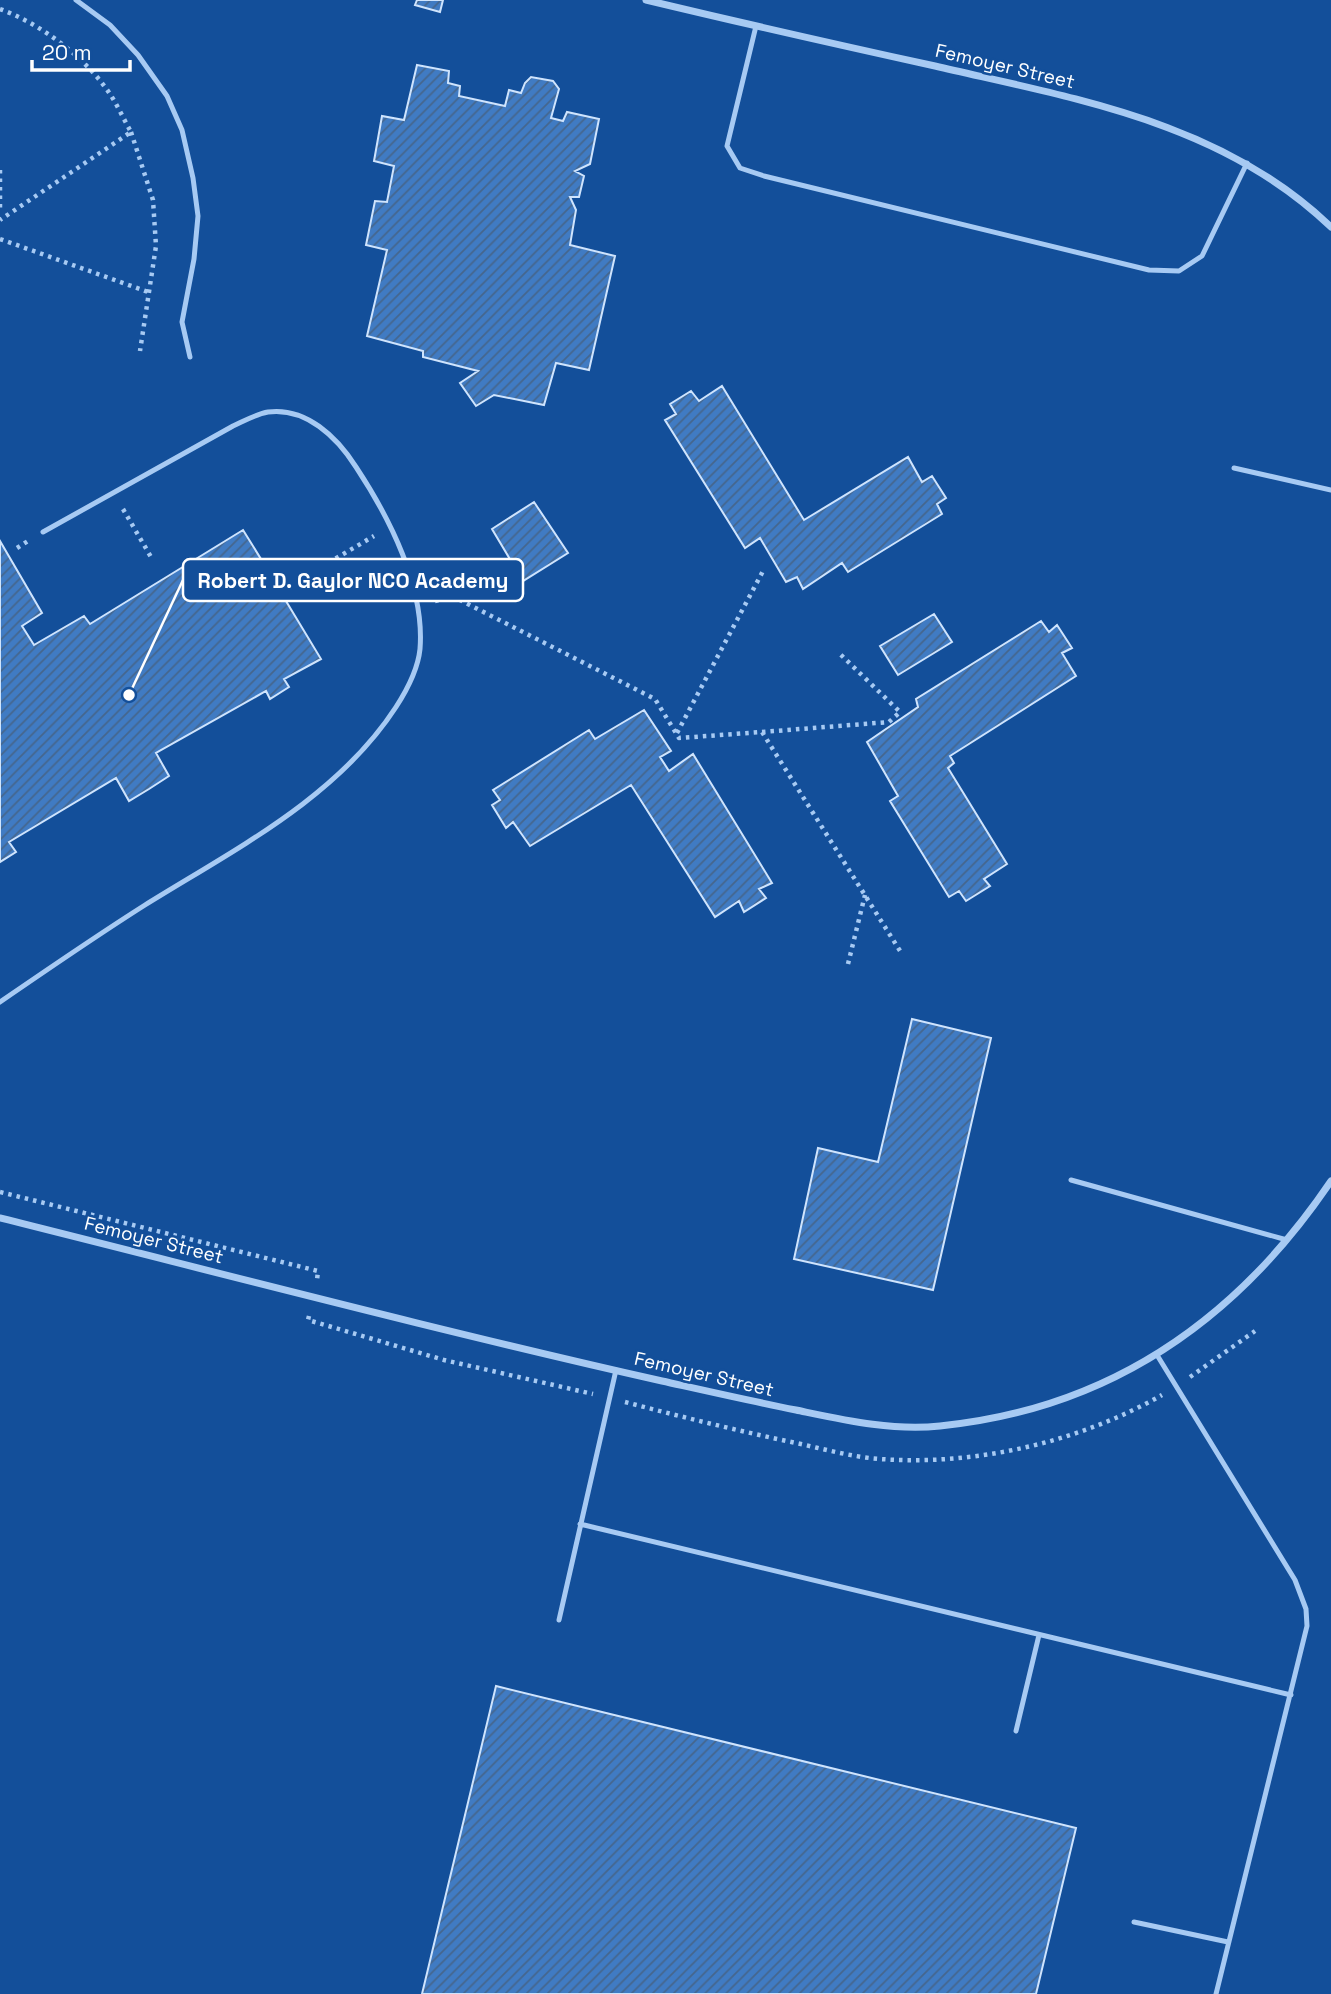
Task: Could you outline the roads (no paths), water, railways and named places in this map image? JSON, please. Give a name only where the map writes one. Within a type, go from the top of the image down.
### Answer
[{"type":"street","name":"Femoyer Street","points":[[646,0],[1081,99],[1162,124],[1247,163],[1283,186],[1331,227]]},
{"type":"street","name":"Femoyer Street","points":[[0,1218],[616,1370],[849,1421],[911,1429],[977,1422],[1056,1402],[1125,1372],[1157,1354],[1217,1312],[1247,1285],[1303,1223],[1331,1181]]},
{"type":"lane","points":[[76,0],[110,25],[138,55],[167,96],[182,131],[193,178],[198,216],[194,259],[182,322],[190,358]]},
{"type":"lane","points":[[756,26],[727,146],[740,168],[764,176],[1149,270],[1179,271],[1202,256],[1247,163]]},
{"type":"lane","points":[[0,1002],[300,806],[348,767],[386,723],[413,676],[420,650],[417,605],[412,580],[368,486],[345,449],[318,424],[288,412],[266,412],[233,426],[43,532]]},
{"type":"lane","points":[[1234,468],[1331,490]]},
{"type":"lane","points":[[1071,1180],[1287,1240]]},
{"type":"lane","points":[[1157,1354],[1295,1580],[1306,1609],[1307,1626],[1291,1695],[1216,1994]]},
{"type":"lane","points":[[559,1620],[616,1370]]},
{"type":"lane","points":[[580,1524],[1291,1695]]},
{"type":"lane","points":[[1016,1731],[1039,1635]]},
{"type":"lane","points":[[1135,1922],[1228,1942]]},
{"type":"place","name":"Robert D. Gaylor NCO Academy","points":[[129,695]]}]
